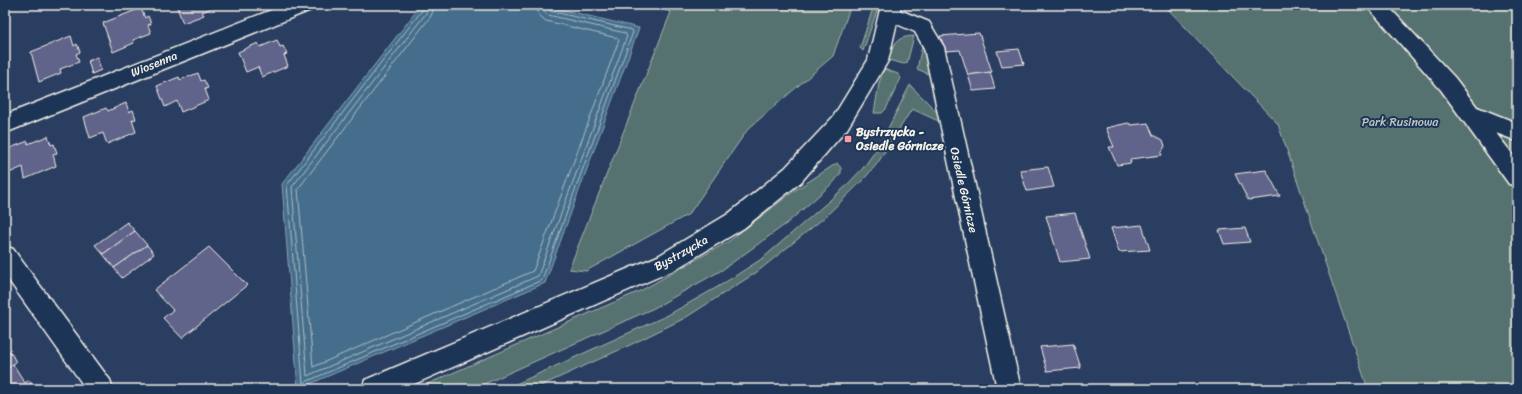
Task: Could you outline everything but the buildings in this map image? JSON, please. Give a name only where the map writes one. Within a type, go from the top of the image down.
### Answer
[{"type":"street","name":"Wiosenna","points":[[5,124],[304,5]]},
{"type":"street","points":[[1376,5],[1448,84],[1472,114],[1517,177]]},
{"type":"street","name":"Bystrzycka","points":[[374,389],[666,263],[736,221],[793,175],[840,123],[878,61],[890,9]]},
{"type":"street","name":"Osiedle Górnicze","points":[[890,9],[922,27],[934,47],[1009,389]]},
{"type":"street","points":[[1472,114],[1517,132]]},
{"type":"street","points":[[5,256],[101,389]]},
{"type":"green space","points":[[647,5],[851,5],[833,56],[748,129],[689,214],[586,271],[569,269],[671,12]]},
{"type":"green space","points":[[874,5],[879,5],[863,51],[860,48]]},
{"type":"green space","name":"Park Rusinowa","points":[[1164,5],[1517,5],[1517,389],[1368,389],[1278,124]]},
{"type":"green space","points":[[914,36],[907,63],[904,64],[888,60],[896,42],[903,38]]},
{"type":"green space","points":[[923,42],[933,76],[917,69]]},
{"type":"green space","points":[[884,69],[898,74],[901,78],[886,109],[882,113],[874,113],[879,83]]},
{"type":"green space","points":[[910,85],[933,108],[945,124],[912,109],[877,164],[863,180],[825,217],[757,272],[685,318],[630,345],[534,389],[505,389],[668,315],[721,285],[763,258],[844,188],[863,168],[879,146]]},
{"type":"green space","points":[[837,163],[841,168],[841,173],[834,182],[786,224],[722,270],[654,308],[473,389],[416,389],[642,290],[729,241],[794,191]]},
{"type":"water","points":[[421,5],[543,5],[639,28],[545,283],[298,389],[282,184]]},
{"type":"place","name":"Bystrzycka - Osiedle Górnicze","points":[[848,139]]}]
